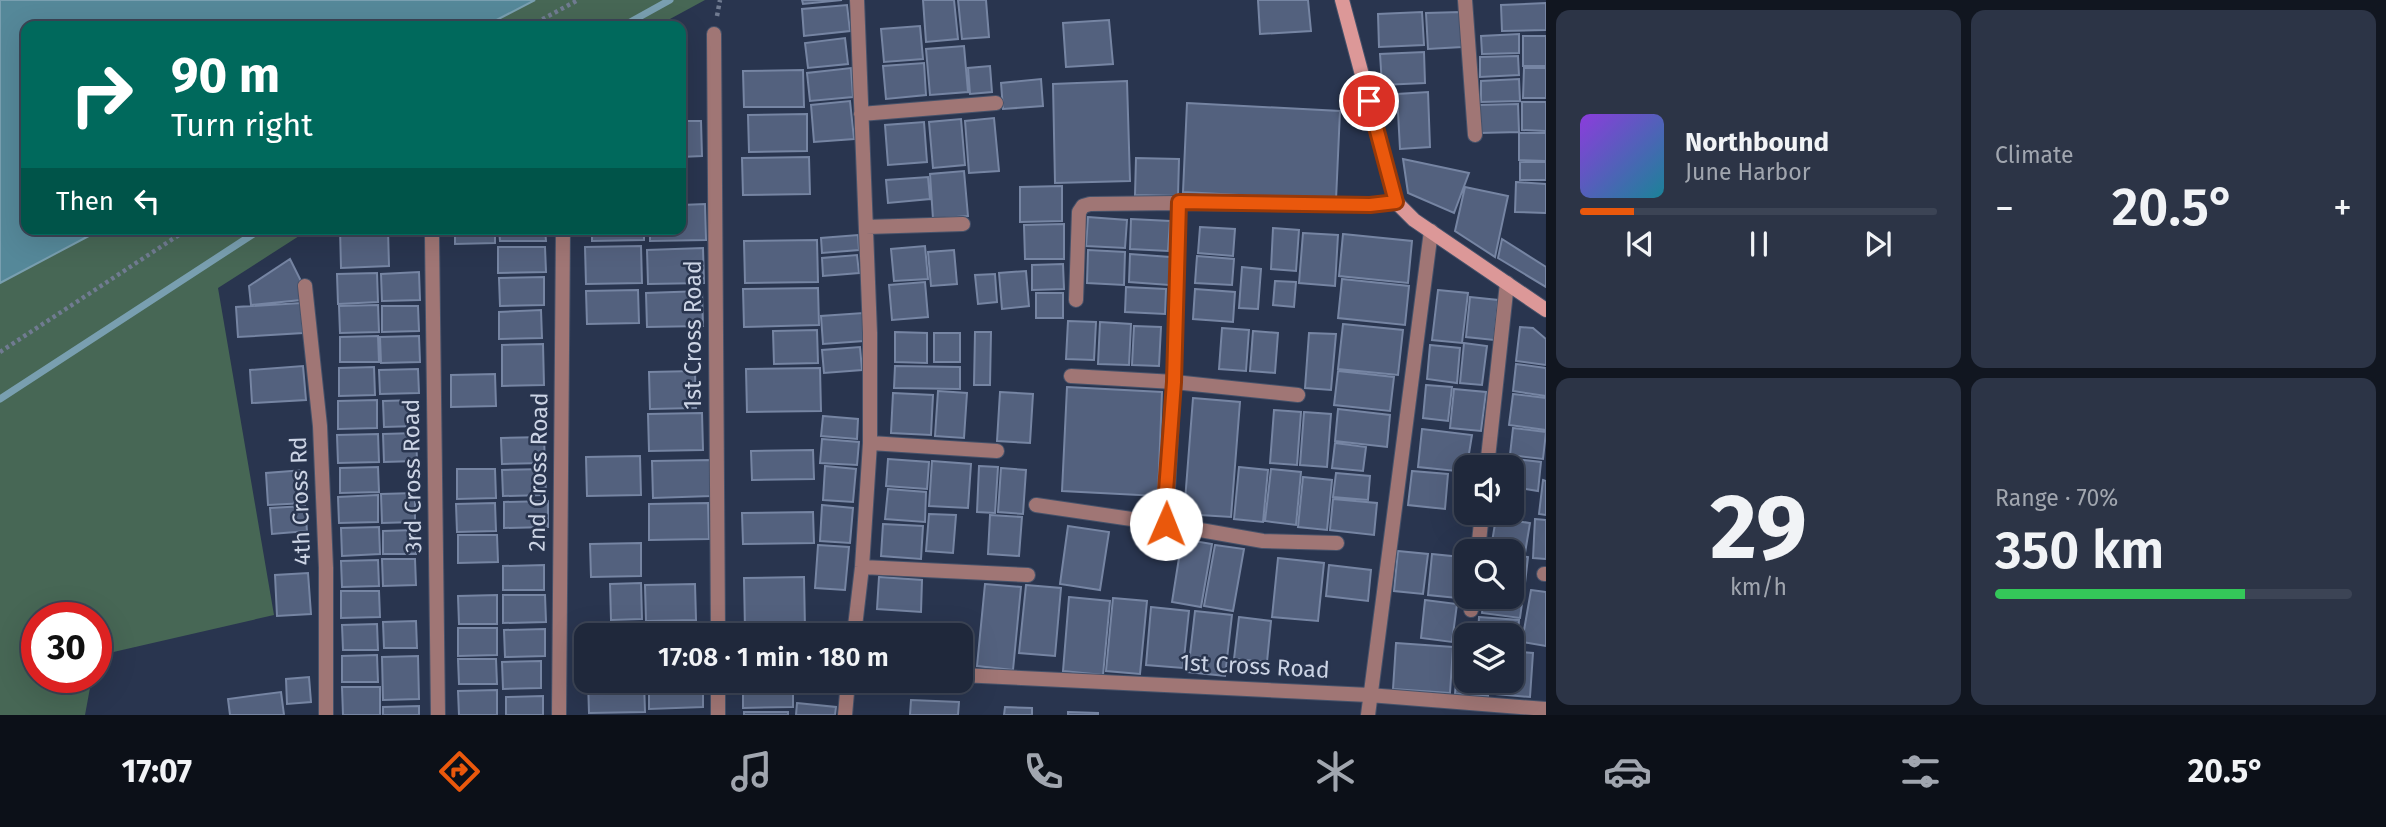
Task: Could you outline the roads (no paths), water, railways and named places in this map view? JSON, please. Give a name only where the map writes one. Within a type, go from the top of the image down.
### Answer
[{"type":"main road","points":[[1343,0],[1396,202],[1414,220],[1546,310]]},
{"type":"street","points":[[855,623],[870,443],[866,227],[857,0]]},
{"type":"street","points":[[1465,0],[1475,135]]},
{"type":"street","name":"1st Cross Road","points":[[714,34],[718,623]]},
{"type":"street","points":[[861,114],[996,103]]},
{"type":"street","points":[[1076,300],[1079,212],[1083,206],[1179,202],[1370,205],[1396,202]]},
{"type":"street","points":[[1166,524],[1174,382],[1179,202]]},
{"type":"street","points":[[866,227],[963,224]]},
{"type":"street","points":[[1368,715],[1430,230]]},
{"type":"street","name":"2nd Cross Road","points":[[559,715],[563,235]]},
{"type":"street","name":"3rd Cross Road","points":[[432,237],[438,715]]},
{"type":"street","points":[[1488,455],[1507,283]]},
{"type":"street","name":"4th Cross Rd","points":[[305,286],[320,426],[326,568],[326,715]]},
{"type":"street","points":[[1071,376],[1174,382],[1298,395]]},
{"type":"street","points":[[870,443],[997,451]]},
{"type":"street","points":[[1036,505],[1263,541],[1338,543]]},
{"type":"street","points":[[862,566],[1028,575]]},
{"type":"street","name":"1st Cross Road","points":[[973,676],[1369,695],[1546,709]]},
{"type":"street","points":[[718,693],[718,715]]},
{"type":"street","points":[[845,715],[847,693]]},
{"type":"water","points":[[0,0],[535,0],[495,21],[21,21],[21,235],[91,235],[0,283]]},
{"type":"waterway","points":[[632,21],[670,0]]},
{"type":"waterway","points":[[0,399],[252,235]]}]
